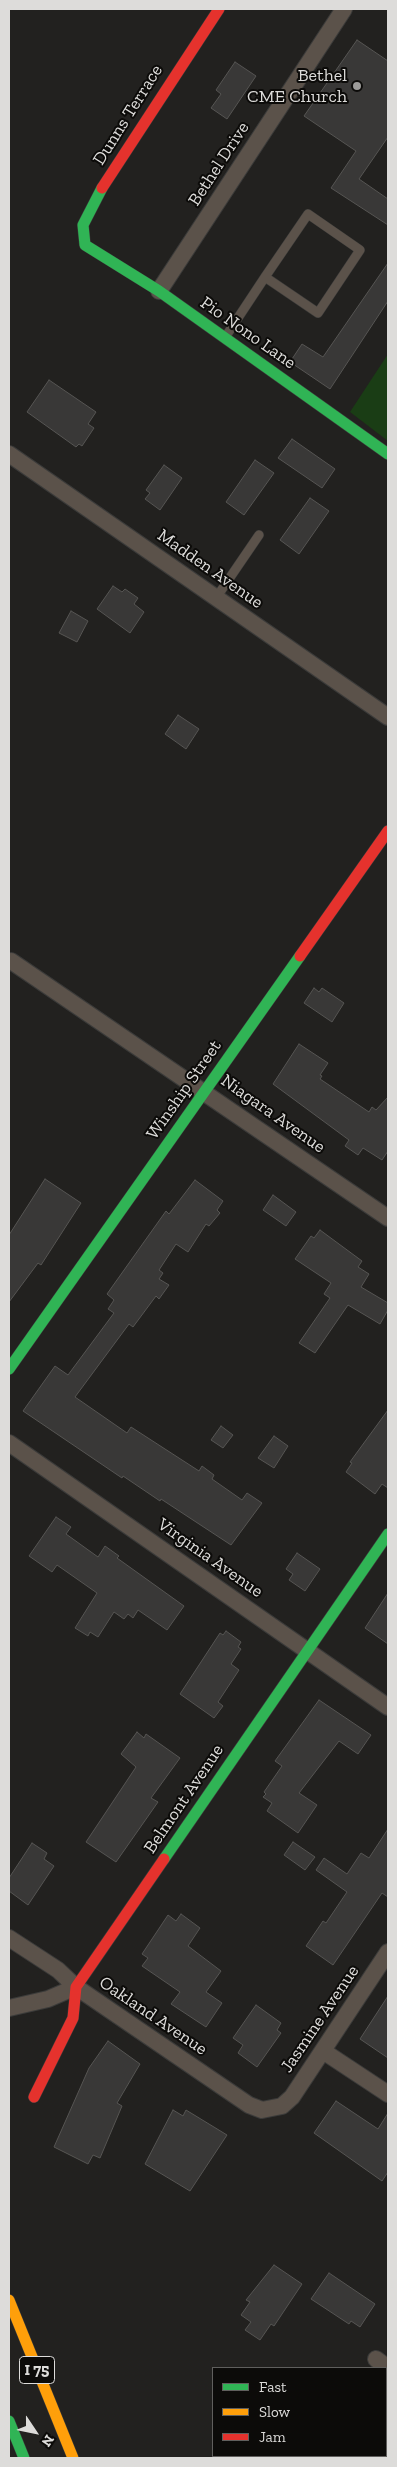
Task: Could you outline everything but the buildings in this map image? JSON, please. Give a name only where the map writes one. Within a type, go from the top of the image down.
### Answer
[{"type":"main road","name":"Dunns Terrace","points":[[85,245],[83,225],[94,201],[168,83],[219,9]]},
{"type":"main road","name":"Pio Nono Lane","points":[[85,245],[159,291],[388,454]]},
{"type":"main road","name":"Winship Street","points":[[9,1370],[388,831]]},
{"type":"main road","name":"Belmont Avenue","points":[[34,2096],[73,2018],[76,1987],[388,1534]]},
{"type":"main road","name":"I 75","points":[[9,2300],[72,2458]]},
{"type":"main road","points":[[9,2421],[24,2458]]},
{"type":"street","name":"Bethel Drive","points":[[159,291],[344,9]]},
{"type":"street","name":"Madden Avenue","points":[[9,454],[388,717]]},
{"type":"street","name":"Niagara Avenue","points":[[11,961],[388,1218]]},
{"type":"street","name":"Virginia Avenue","points":[[9,1443],[388,1708]]},
{"type":"street","name":"Oakland Avenue","points":[[9,1938],[58,1970],[76,1987],[250,2106],[262,2110],[282,2106]]},
{"type":"street","name":"Jasmine Avenue","points":[[282,2106],[292,2097],[388,1952]]},
{"type":"street","points":[[9,2008],[48,1999],[76,1987]]},
{"type":"street","points":[[322,2051],[388,2094]]},
{"type":"lane","points":[[225,339],[265,277],[308,214],[360,250],[318,313],[265,277]]},
{"type":"lane","points":[[216,598],[260,535]]},
{"type":"green space","points":[[388,354],[388,441],[350,412]]},
{"type":"traffic: fast","points":[[102,188],[83,225],[85,245],[159,291],[388,454]]},
{"type":"traffic: fast","points":[[9,1369],[300,956]]},
{"type":"traffic: fast","points":[[164,1859],[388,1534]]},
{"type":"traffic: fast","points":[[9,2421],[24,2458]]},
{"type":"traffic: slow","points":[[9,2300],[73,2458]]},
{"type":"traffic: jam","points":[[102,188],[219,9]]},
{"type":"traffic: jam","points":[[300,956],[388,831]]},
{"type":"traffic: jam","points":[[34,2097],[73,2018],[76,1987],[164,1859]]},
{"type":"place","name":"Bethel CME Church","points":[[357,86]]}]
